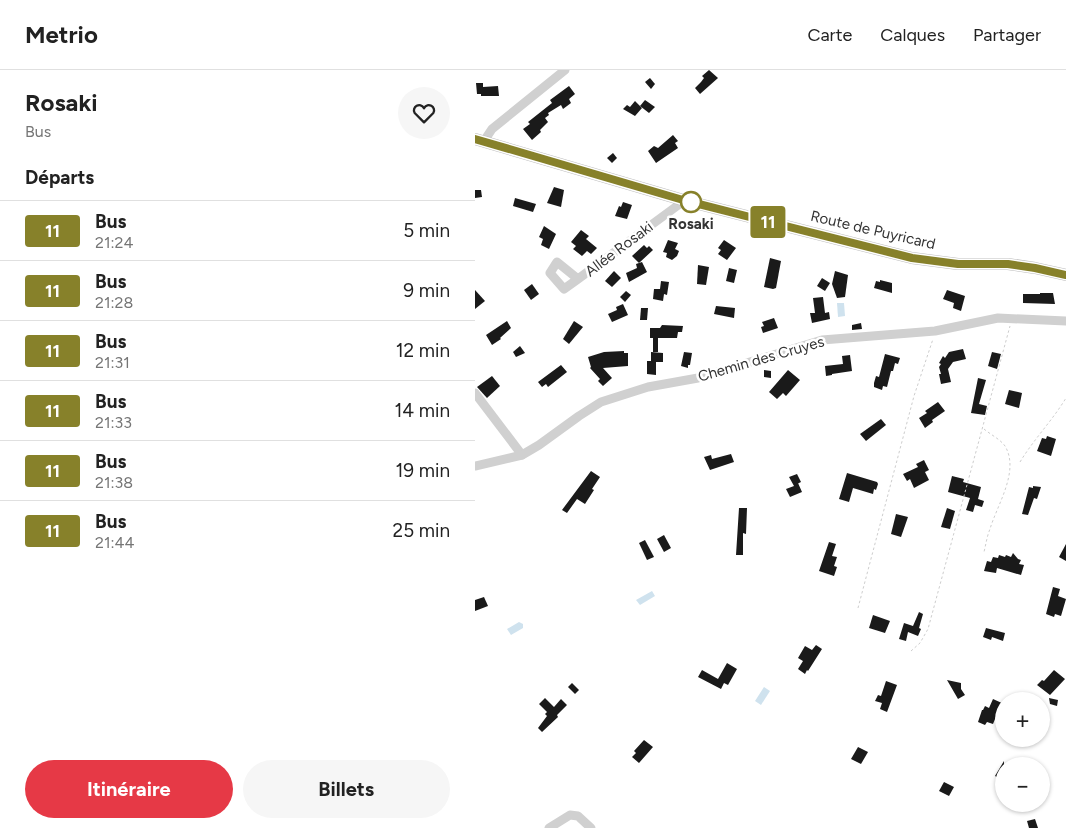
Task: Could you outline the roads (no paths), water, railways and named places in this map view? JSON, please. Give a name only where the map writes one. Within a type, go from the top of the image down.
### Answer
[{"type":"main road","name":"Route de Puyricard","points":[[480,140],[683,200],[912,258],[958,264],[1008,264],[1066,275]]},
{"type":"street","points":[[480,140],[565,70]]},
{"type":"street","name":"Allée Rosaki","points":[[578,279],[683,200]]},
{"type":"street","name":"Chemin des Cruyes","points":[[475,466],[522,455],[601,402],[648,387],[698,378],[822,340],[935,332],[998,318],[1066,321]]},
{"type":"street","points":[[475,393],[522,455]]},
{"type":"street","points":[[549,828],[570,815],[578,816],[591,828]]},
{"type":"water","points":[[837,303],[844,303],[845,316],[838,317]]},
{"type":"water","points":[[652,591],[655,596],[640,605],[636,600]]},
{"type":"water","points":[[519,622],[523,624],[523,628],[511,635],[507,629]]},
{"type":"water","points":[[764,687],[770,691],[761,705],[755,701]]},
{"type":"place","name":"Rosaki","points":[[691,202]]}]
